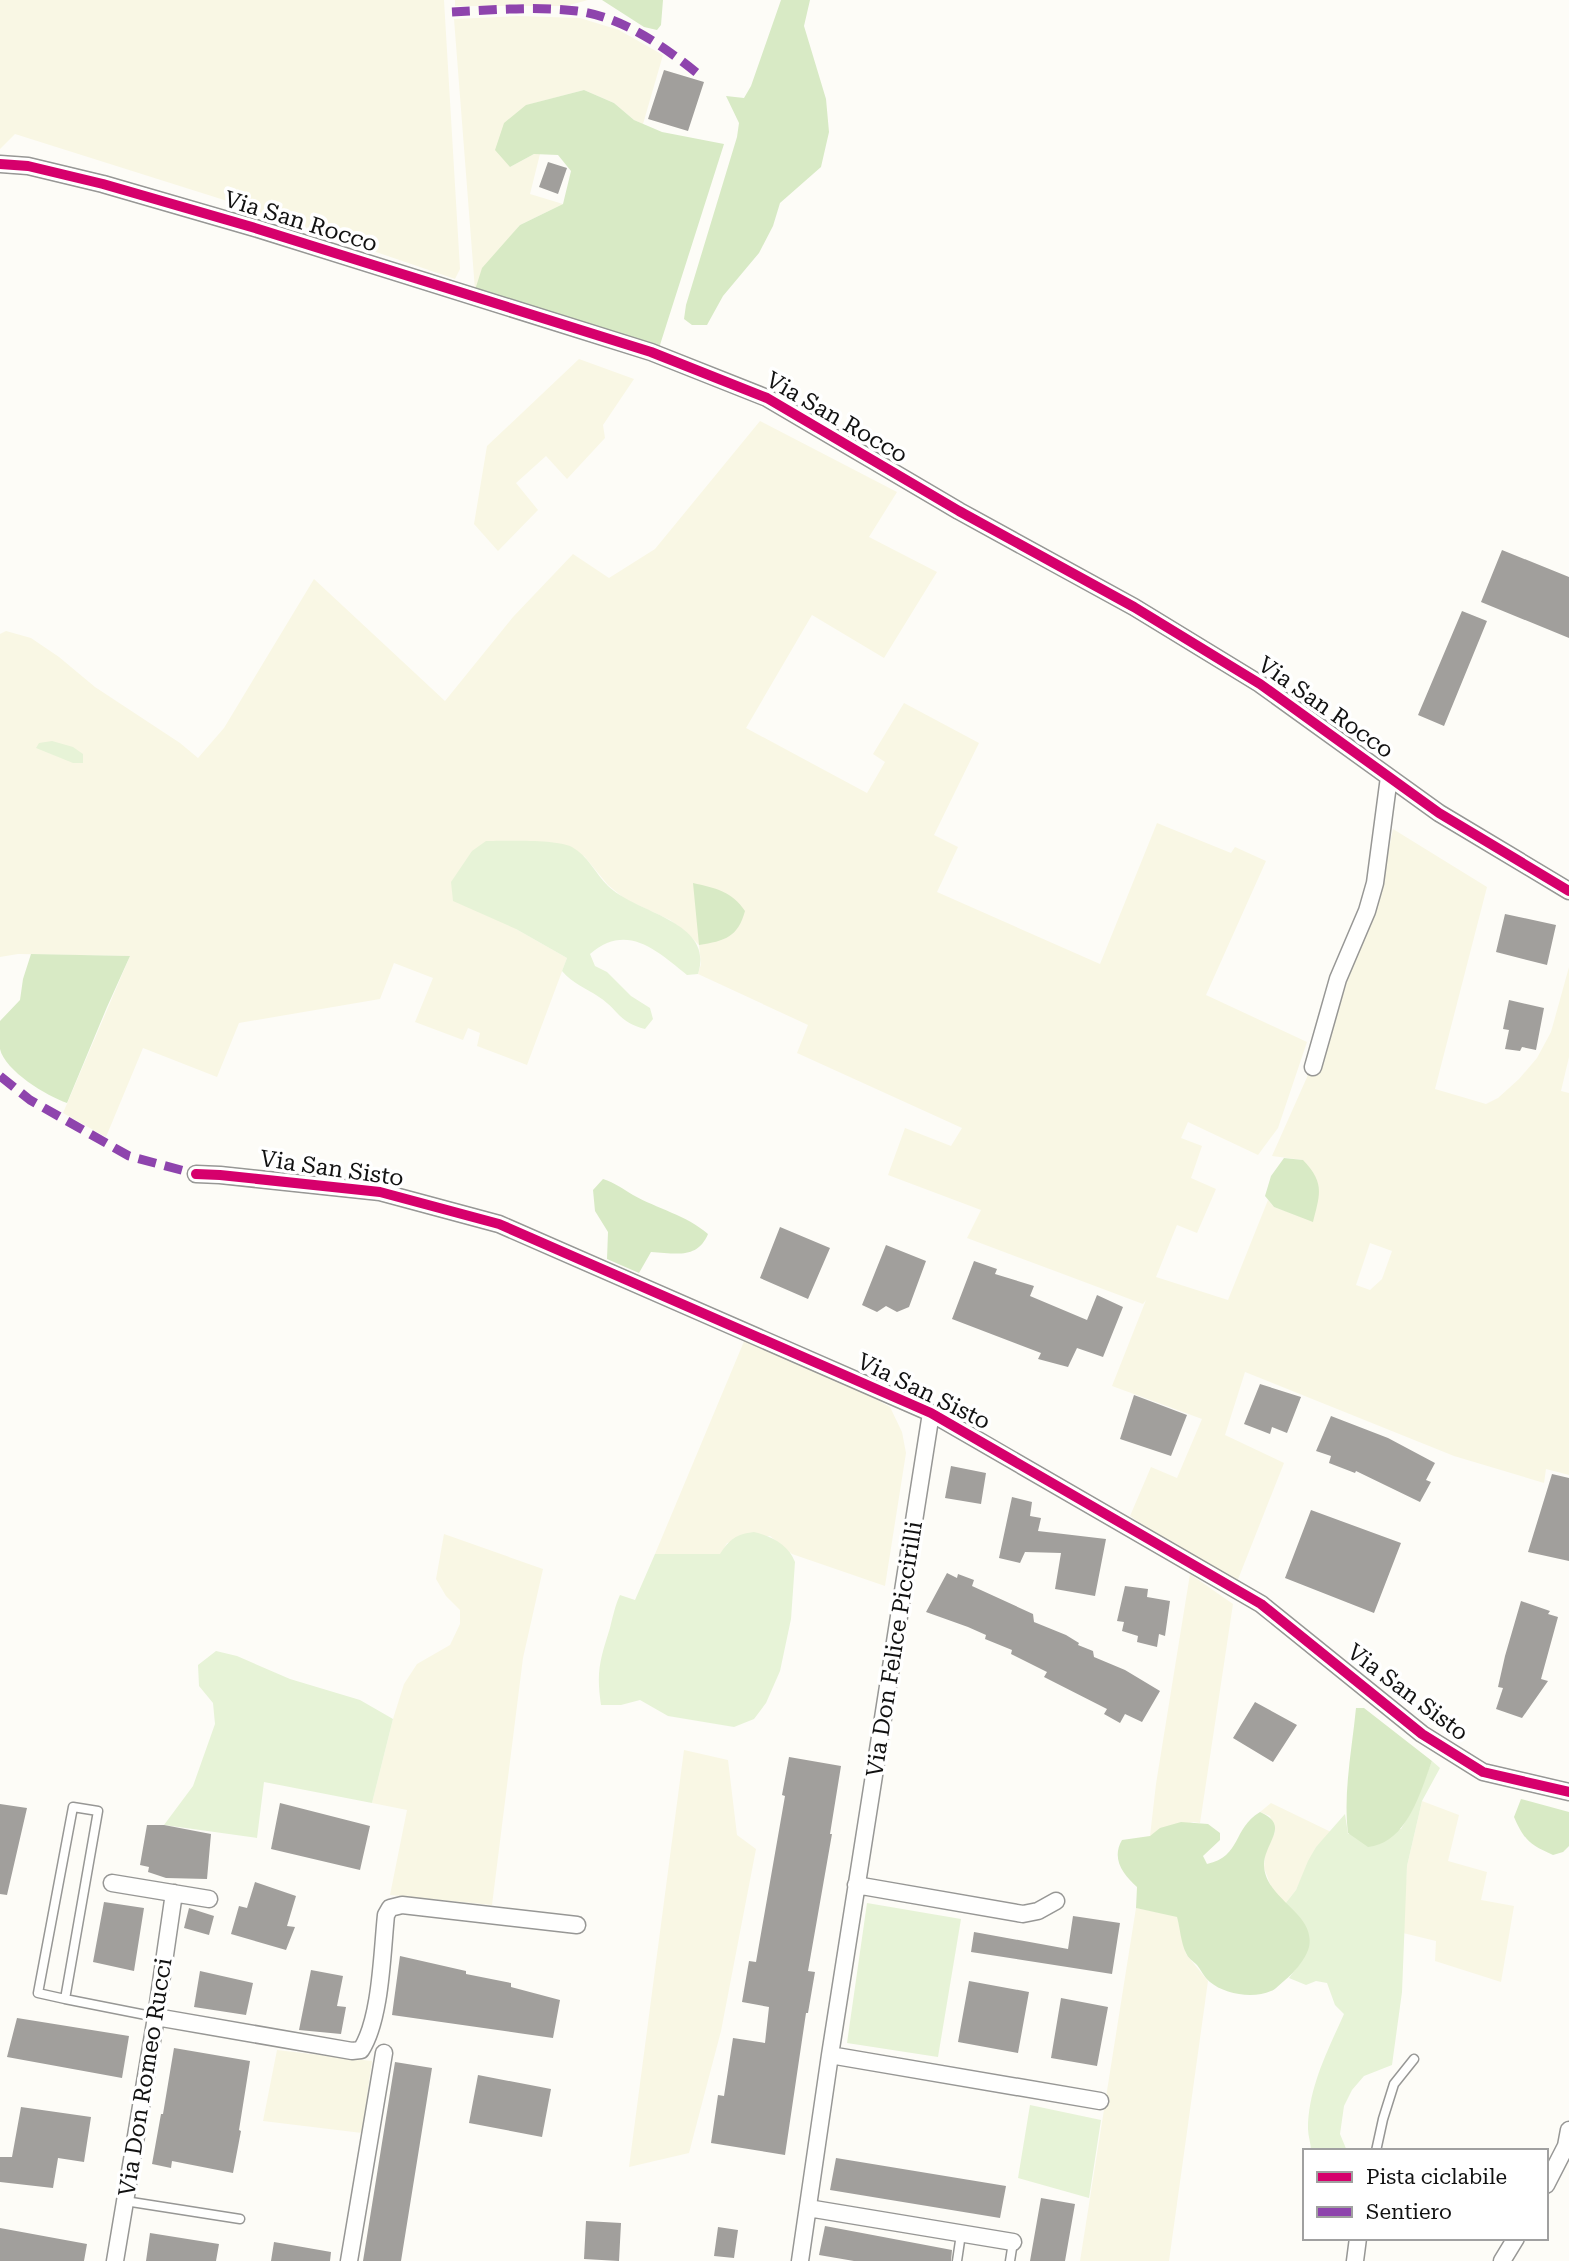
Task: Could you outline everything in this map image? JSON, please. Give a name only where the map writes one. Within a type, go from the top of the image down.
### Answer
[{"type":"street","name":"Via San Rocco","points":[[0,164],[28,166],[103,184],[255,228],[651,352],[767,398],[959,511],[1134,607],[1260,684],[1439,813],[1569,891]]},
{"type":"street","points":[[1312,1067],[1338,979],[1367,911],[1375,883],[1389,777]]},
{"type":"street","name":"Via San Sisto","points":[[196,1174],[380,1192],[499,1224],[931,1413],[1261,1604],[1422,1734],[1483,1772],[1569,1792]]},
{"type":"street","name":"Via Don Felice Piccirilli","points":[[800,2261],[931,1413]]},
{"type":"street","points":[[112,1883],[209,1899]]},
{"type":"street","points":[[856,1885],[1023,1914],[1038,1911],[1056,1901]]},
{"type":"street","name":"Via Don Romeo Rucci","points":[[115,2261],[174,1893]]},
{"type":"street","points":[[156,2017],[352,2051],[361,2050],[374,2015],[386,1915],[390,1908],[402,1905],[577,1925]]},
{"type":"street","points":[[349,2261],[384,2053]]},
{"type":"street","points":[[830,2055],[1100,2101]]},
{"type":"street","points":[[1548,2181],[1566,2146],[1569,2130]]},
{"type":"street","points":[[808,2208],[1013,2242]]},
{"type":"street","points":[[1355,2261],[1358,2240]]},
{"type":"street","points":[[1502,2261],[1516,2240]]},
{"type":"lane","points":[[65,1999],[98,1811],[73,1807],[37,1993],[65,1999],[156,2017]]},
{"type":"lane","points":[[1376,2149],[1394,2084],[1414,2059]]},
{"type":"lane","points":[[125,2201],[240,2219]]},
{"type":"lane","points":[[957,2261],[961,2234]]},
{"type":"lane","points":[[1010,2261],[1013,2242]]},
{"type":"shaded area","points":[[0,0],[444,0],[460,269],[455,279],[221,199],[15,134],[0,149]]},
{"type":"shaded area","points":[[455,0],[588,0],[566,6],[455,6]]},
{"type":"shaded area","points":[[518,16],[580,18],[619,30],[663,55],[643,124],[614,103],[584,90],[527,105],[510,167],[534,154],[540,154],[530,194],[563,204],[520,225],[502,247],[475,290],[454,19]]},
{"type":"shaded area","points":[[579,359],[634,379],[603,425],[605,438],[567,479],[546,456],[516,483],[538,510],[498,551],[474,524],[487,446]]},
{"type":"shaded area","points":[[760,421],[897,492],[869,537],[937,572],[884,658],[812,615],[746,728],[867,793],[885,762],[873,754],[904,703],[979,743],[934,835],[958,847],[937,892],[1100,964],[1157,823],[1231,853],[1235,847],[1266,861],[1206,995],[1307,1042],[1278,1128],[1258,1155],[1188,1122],[1181,1138],[1202,1146],[1191,1178],[1216,1189],[1197,1233],[1177,1225],[1156,1277],[1228,1300],[1268,1200],[1274,1207],[1313,1221],[1303,1160],[1272,1156],[1320,1048],[1355,950],[1380,893],[1393,829],[1487,887],[1435,1089],[1486,1104],[1498,1098],[1519,1079],[1537,1058],[1551,1032],[1569,967],[1569,1057],[1561,1091],[1569,1093],[1569,1475],[1546,1469],[1544,1483],[1454,1456],[1245,1372],[1225,1435],[1284,1463],[1235,1587],[1130,1516],[1151,1467],[1177,1478],[1202,1419],[1112,1386],[1146,1300],[1143,1304],[967,1238],[981,1210],[888,1175],[905,1128],[951,1146],[962,1128],[797,1053],[808,1025],[698,974],[701,964],[699,945],[670,920],[625,899],[608,885],[584,856],[526,842],[500,841],[516,929],[567,958],[527,1065],[477,1046],[480,1033],[468,1028],[463,1040],[415,1022],[433,978],[394,963],[380,999],[239,1023],[217,1077],[143,1048],[106,1137],[63,1113],[130,956],[18,954],[0,957],[0,634],[6,631],[31,638],[95,687],[180,743],[198,758],[224,728],[314,579],[445,701],[513,617],[573,554],[609,578],[655,549]],"holes":[[[1370,1243],[1392,1251],[1382,1279],[1370,1290],[1356,1285]]]},
{"type":"shaded area","points":[[745,1339],[853,1386],[890,1407],[902,1432],[906,1453],[885,1586],[792,1554],[770,1536],[727,1543],[721,1554],[655,1554]]},
{"type":"shaded area","points":[[444,1534],[543,1569],[523,1658],[492,1905],[390,1895],[407,1810],[372,1803],[404,1684],[417,1664],[450,1645],[460,1624],[460,1610],[446,1596],[436,1579]]},
{"type":"shaded area","points":[[1190,1574],[1233,1604],[1200,1823],[1193,1822],[1150,1836],[1156,1784]]},
{"type":"shaded area","points":[[684,1750],[728,1760],[737,1835],[756,1849],[721,2031],[689,2153],[629,2167]]},
{"type":"shaded area","points":[[1422,1801],[1459,1815],[1448,1861],[1487,1872],[1481,1900],[1514,1906],[1501,1982],[1435,1961],[1436,1941],[1403,1933],[1407,1866]]},
{"type":"shaded area","points":[[1271,1803],[1331,1832],[1316,1847],[1296,1890],[1285,1904],[1272,1889],[1264,1868],[1265,1854],[1275,1832],[1270,1816],[1260,1812]]},
{"type":"shaded area","points":[[1136,1908],[1177,1916],[1186,1954],[1208,1981],[1169,2261],[1080,2261]]},
{"type":"shaded area","points":[[277,2050],[372,2061],[362,2133],[263,2121]]},
{"type":"green space","points":[[602,0],[663,0],[661,25],[657,30],[644,27]]},
{"type":"green space","points":[[781,0],[810,0],[804,26],[826,99],[829,132],[821,167],[780,203],[773,226],[759,253],[723,296],[707,325],[692,325],[684,319],[686,305],[737,137],[739,123],[726,96],[744,98],[751,86]]},
{"type":"green space","points":[[584,90],[614,103],[634,120],[662,132],[724,144],[659,348],[475,290],[482,268],[520,225],[563,204],[571,171],[558,155],[534,154],[510,167],[495,150],[504,123],[526,105]]},
{"type":"green space","points":[[52,741],[73,747],[83,754],[83,763],[73,763],[36,748],[39,743]]},
{"type":"green space","points":[[486,841],[543,842],[572,847],[587,860],[608,886],[621,896],[685,930],[695,942],[700,956],[698,974],[687,975],[653,949],[629,940],[617,940],[590,954],[595,966],[607,972],[631,996],[650,1008],[653,1019],[645,1029],[629,1023],[606,1002],[575,983],[562,971],[567,958],[516,929],[453,901],[451,882],[472,851]]},
{"type":"green space","points":[[693,883],[729,895],[745,911],[739,927],[729,936],[699,945]]},
{"type":"green space","points":[[31,954],[130,956],[67,1103],[38,1089],[18,1074],[3,1057],[0,1049],[0,1021],[20,1000]]},
{"type":"green space","points":[[1284,1158],[1303,1160],[1315,1175],[1319,1196],[1313,1222],[1274,1207],[1265,1196],[1271,1176]]},
{"type":"green space","points":[[603,1179],[681,1217],[708,1234],[698,1248],[691,1251],[677,1254],[651,1252],[639,1273],[607,1259],[608,1232],[595,1211],[593,1190]]},
{"type":"green space","points":[[754,1532],[779,1542],[795,1562],[791,1619],[780,1671],[766,1703],[754,1719],[734,1727],[668,1716],[640,1700],[621,1705],[601,1705],[600,1666],[617,1603],[620,1595],[635,1600],[655,1554],[720,1554],[734,1538]]},
{"type":"green space","points":[[216,1651],[237,1656],[290,1679],[360,1700],[393,1719],[372,1803],[264,1782],[257,1838],[164,1825],[193,1786],[215,1724],[213,1703],[199,1686],[198,1665]]},
{"type":"green space","points":[[1356,1708],[1364,1708],[1432,1761],[1417,1801],[1402,1826],[1393,1836],[1368,1847],[1348,1833],[1347,1787]]},
{"type":"green space","points":[[1432,1761],[1440,1768],[1422,1801],[1407,1866],[1402,1992],[1392,2065],[1364,2076],[1352,2090],[1344,2106],[1340,2134],[1346,2149],[1311,2149],[1308,2129],[1311,2099],[1320,2070],[1344,2014],[1335,2005],[1327,1983],[1316,1981],[1306,1985],[1289,1978],[1301,1962],[1285,1904],[1296,1890],[1316,1847],[1345,1814],[1348,1834],[1401,1829],[1412,1810]]},
{"type":"green space","points":[[1521,1799],[1569,1812],[1569,1846],[1563,1852],[1553,1855],[1533,1845],[1521,1831],[1514,1817]]},
{"type":"green space","points":[[1260,1812],[1269,1817],[1275,1829],[1265,1858],[1267,1878],[1305,1925],[1309,1935],[1309,1947],[1299,1966],[1276,1988],[1256,1995],[1247,1995],[1223,1990],[1208,1980],[1186,1953],[1177,1917],[1136,1908],[1137,1887],[1120,1866],[1118,1854],[1122,1840],[1150,1836],[1160,1828],[1181,1822],[1208,1824],[1220,1833],[1220,1840],[1203,1856],[1207,1864],[1226,1855],[1245,1826]]},
{"type":"green space","points":[[867,1903],[961,1919],[938,2057],[847,2043]]},
{"type":"green space","points":[[1030,2105],[1101,2120],[1089,2198],[1018,2178]]},
{"type":"building","points":[[664,70],[704,82],[688,131],[648,119]]},
{"type":"building","points":[[548,162],[567,168],[558,194],[539,187]]},
{"type":"building","points":[[1502,550],[1569,577],[1569,638],[1481,602]]},
{"type":"building","points":[[1462,611],[1487,621],[1444,726],[1418,715]]},
{"type":"building","points":[[1505,914],[1556,925],[1547,965],[1496,952]]},
{"type":"building","points":[[1509,1000],[1544,1008],[1536,1050],[1522,1047],[1520,1051],[1505,1049],[1509,1030],[1503,1029]]},
{"type":"building","points":[[780,1227],[830,1248],[808,1299],[760,1278]]},
{"type":"building","points":[[886,1245],[926,1261],[909,1307],[897,1312],[886,1306],[877,1312],[862,1305]]},
{"type":"building","points":[[974,1261],[997,1269],[995,1274],[1034,1286],[1030,1296],[1087,1320],[1097,1295],[1123,1307],[1103,1357],[1077,1348],[1068,1367],[1038,1359],[1041,1353],[952,1319]]},
{"type":"building","points":[[1260,1384],[1301,1397],[1287,1433],[1272,1427],[1270,1434],[1244,1424]]},
{"type":"building","points":[[1134,1395],[1187,1415],[1171,1456],[1120,1439]]},
{"type":"building","points":[[1331,1416],[1388,1438],[1435,1463],[1426,1480],[1431,1482],[1420,1502],[1356,1471],[1355,1473],[1329,1463],[1331,1456],[1316,1451]]},
{"type":"building","points":[[951,1466],[986,1473],[981,1504],[945,1498]]},
{"type":"building","points":[[1552,1474],[1569,1478],[1569,1561],[1528,1552]]},
{"type":"building","points":[[1012,1497],[1032,1502],[1030,1516],[1041,1518],[1038,1531],[1106,1539],[1095,1596],[1055,1589],[1061,1553],[1025,1552],[1020,1563],[999,1558]]},
{"type":"building","points":[[1311,1510],[1401,1543],[1374,1613],[1285,1578]]},
{"type":"building","points":[[947,1573],[957,1578],[958,1574],[974,1580],[972,1586],[1033,1614],[1034,1622],[1066,1635],[1079,1643],[1078,1645],[1093,1651],[1094,1657],[1125,1670],[1160,1691],[1142,1722],[1125,1714],[1120,1723],[1104,1714],[1107,1709],[1044,1677],[1047,1672],[1011,1654],[1012,1650],[985,1639],[986,1635],[926,1612]]},
{"type":"building","points":[[1125,1586],[1148,1589],[1147,1597],[1170,1601],[1165,1636],[1159,1634],[1157,1647],[1137,1642],[1138,1636],[1122,1631],[1124,1622],[1117,1621]]},
{"type":"building","points":[[1521,1601],[1550,1611],[1548,1614],[1558,1617],[1541,1679],[1548,1681],[1522,1718],[1496,1709],[1503,1688],[1498,1687],[1505,1656]]},
{"type":"building","points":[[1255,1702],[1297,1725],[1273,1762],[1233,1738]]},
{"type":"building","points":[[789,1757],[841,1766],[808,1971],[815,1972],[806,2013],[785,2155],[711,2143],[718,2095],[724,2096],[733,2038],[765,2043],[769,2007],[742,2002],[749,1961],[756,1962],[785,1796],[782,1795]]},
{"type":"building","points":[[280,1803],[370,1826],[360,1870],[271,1849]]},
{"type":"building","points":[[0,1804],[27,1808],[7,1895],[0,1894]]},
{"type":"building","points":[[147,1825],[164,1825],[211,1834],[207,1879],[166,1878],[148,1872],[149,1867],[140,1865]]},
{"type":"building","points":[[255,1882],[296,1896],[287,1926],[295,1927],[286,1950],[231,1934],[239,1906],[247,1908]]},
{"type":"building","points":[[104,1902],[144,1908],[134,1971],[93,1962]]},
{"type":"building","points":[[189,1908],[214,1916],[209,1935],[184,1928]]},
{"type":"building","points":[[1073,1916],[1120,1923],[1112,1974],[971,1952],[974,1932],[1068,1949]]},
{"type":"building","points":[[400,1956],[511,1983],[511,1987],[560,2000],[553,2038],[392,2015]]},
{"type":"building","points":[[311,1970],[343,1976],[337,2006],[346,2007],[341,2034],[299,2030]]},
{"type":"building","points":[[200,1971],[253,1983],[246,2015],[194,2007]]},
{"type":"building","points":[[969,1981],[1029,1992],[1018,2053],[958,2042]]},
{"type":"building","points":[[1061,1998],[1108,2007],[1097,2066],[1051,2058]]},
{"type":"building","points":[[17,2018],[129,2036],[122,2078],[7,2057]]},
{"type":"building","points":[[174,2048],[250,2061],[233,2173],[172,2161],[171,2168],[152,2164]]},
{"type":"building","points":[[395,2062],[432,2068],[401,2261],[363,2261]]},
{"type":"building","points":[[478,2075],[551,2089],[542,2137],[469,2123]]},
{"type":"building","points":[[21,2107],[91,2117],[84,2162],[58,2158],[53,2188],[0,2182],[0,2157],[12,2157]]},
{"type":"building","points":[[836,2158],[1006,2186],[1000,2218],[830,2190]]},
{"type":"building","points":[[1041,2198],[1075,2204],[1065,2261],[1030,2261]]},
{"type":"building","points":[[586,2221],[621,2223],[619,2261],[584,2259]]},
{"type":"building","points":[[825,2226],[952,2250],[951,2261],[854,2261],[819,2255]]},
{"type":"building","points":[[718,2227],[738,2230],[734,2258],[714,2256]]},
{"type":"building","points":[[0,2228],[87,2244],[84,2261],[0,2261]]},
{"type":"building","points":[[150,2233],[219,2244],[216,2261],[146,2261]]},
{"type":"building","points":[[274,2242],[331,2252],[330,2261],[271,2261]]},
{"type":"marked path","points":[[452,12],[546,9],[594,14],[641,34],[697,73]]},
{"type":"marked path","points":[[0,1076],[30,1100],[129,1156],[196,1174]]},
{"type":"cycle path","points":[[0,164],[28,166],[103,184],[255,228],[651,352],[767,398],[959,511],[1134,607],[1260,684],[1439,813],[1569,891]]},
{"type":"cycle path","points":[[196,1174],[380,1192],[499,1224],[931,1413],[1261,1604],[1422,1734],[1483,1772],[1569,1792]]}]
